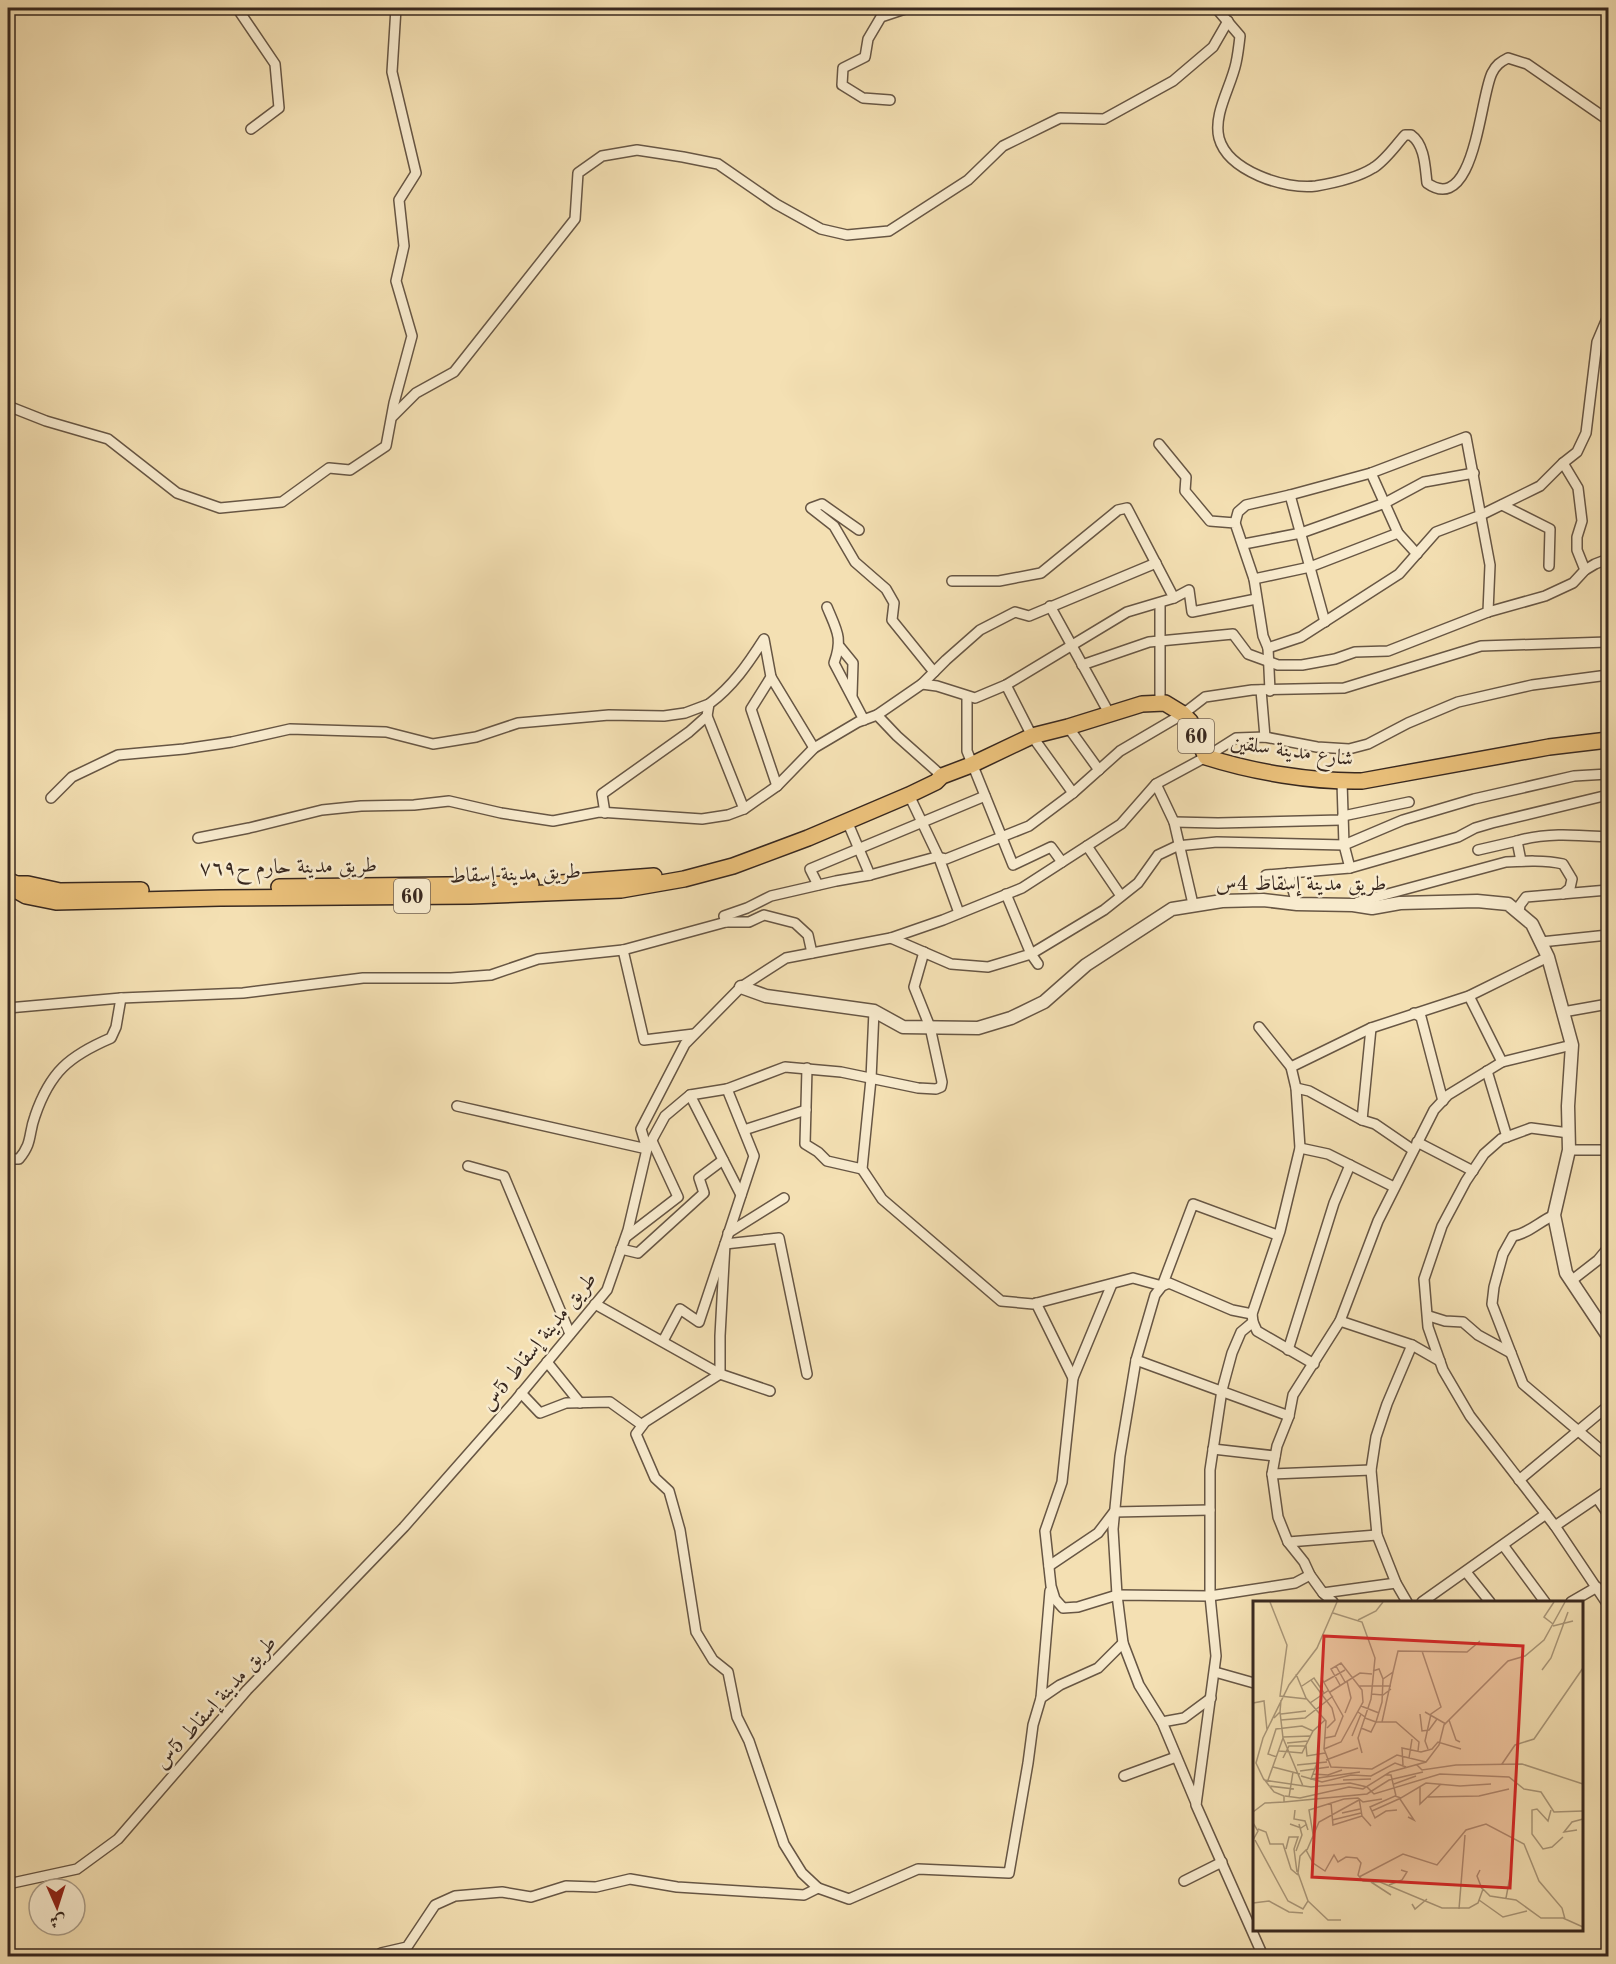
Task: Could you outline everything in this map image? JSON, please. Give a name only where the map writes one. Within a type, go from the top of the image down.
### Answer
[{"type":"main road","name":"60","points":[[847,821],[909,795],[936,782],[942,776],[1032,736],[1142,704],[1165,703],[1183,714]]},
{"type":"main road","name":"شارع مدينة سلقين","points":[[1183,714],[1190,721],[1206,757],[1234,766],[1342,782],[1362,781],[1549,747],[1608,740]]},
{"type":"main road","name":"طريق مدينة حارم ح٧٦٩","points":[[12,882],[70,891],[556,883],[655,876],[729,862],[808,838],[847,821]]},
{"type":"street","points":[[237,8],[275,64],[278,80],[279,108],[251,129]]},
{"type":"street","points":[[8,406],[46,421],[108,439],[177,493],[220,508],[282,502],[328,468],[350,470],[387,446],[412,336],[396,281],[404,246],[399,200],[416,173],[392,72],[396,8]]},
{"type":"street","points":[[890,100],[863,98],[842,85],[843,68],[865,57],[868,39],[881,17],[908,8]]},
{"type":"street","points":[[1216,8],[1239,36],[1237,62],[1218,120],[1220,139],[1232,160],[1254,174],[1287,184],[1314,186],[1347,179],[1374,168],[1405,135],[1411,135],[1418,140],[1423,154],[1428,183],[1437,190],[1447,190],[1458,182],[1477,139],[1490,75],[1497,64],[1508,58],[1527,64],[1608,120]]},
{"type":"street","points":[[393,416],[416,393],[454,372],[575,219],[578,173],[602,156],[637,150],[718,164],[776,204],[821,229],[847,235],[888,231],[968,180],[1003,146],[1060,118],[1104,119],[1173,81],[1213,47],[1228,21]]},
{"type":"street","points":[[1268,648],[1301,637],[1399,574],[1436,532],[1481,515],[1540,486],[1577,452],[1586,433],[1598,342],[1608,316]]},
{"type":"street","points":[[1265,737],[1268,648],[1263,636],[1254,579],[1235,523],[1238,512],[1246,505],[1371,473],[1466,437],[1490,565],[1488,612]]},
{"type":"street","points":[[1159,444],[1186,477],[1185,491],[1210,521],[1235,523]]},
{"type":"street","points":[[1563,463],[1578,488],[1582,521],[1577,537],[1577,550],[1585,570]]},
{"type":"street","points":[[1371,473],[1398,533],[1417,554]]},
{"type":"street","points":[[1244,544],[1301,533],[1385,503],[1424,482],[1473,473]]},
{"type":"street","points":[[1290,495],[1325,622]]},
{"type":"street","points":[[859,530],[822,504],[811,508],[834,526],[855,562],[886,589],[894,603],[892,620],[934,672]]},
{"type":"street","points":[[1502,505],[1550,529],[1549,566]]},
{"type":"street","points":[[952,581],[999,581],[1041,573],[1118,510],[1127,508],[1174,597]]},
{"type":"street","points":[[1254,579],[1310,567],[1398,533]]},
{"type":"street","points":[[1082,665],[1149,642],[1233,634],[1248,654],[1278,665],[1302,665],[1355,652],[1388,651],[1488,612],[1545,596],[1574,583],[1585,570],[1608,559]]},
{"type":"street","points":[[198,837],[249,828],[322,810],[361,806],[414,806],[449,801],[501,813],[553,821],[604,813],[702,819],[728,815],[744,809],[777,786],[792,768],[814,748],[864,720],[878,715],[922,684],[980,630],[1015,612],[1029,616],[1156,563]]},
{"type":"street","points":[[922,684],[937,686],[975,698],[1006,686],[1127,612],[1160,603],[1189,590],[1192,612],[1256,599]]},
{"type":"street","points":[[1160,603],[1161,703]]},
{"type":"street","points":[[1050,606],[1073,644],[1108,713]]},
{"type":"street","points":[[827,607],[838,633],[840,647],[834,663],[864,720]]},
{"type":"street","points":[[51,798],[72,777],[118,755],[232,742],[290,729],[386,732],[433,744],[476,736],[518,723],[609,715],[664,716],[685,713],[709,704],[725,692],[746,668],[764,639],[771,677],[814,748]]},
{"type":"street","points":[[726,922],[724,916],[771,896],[870,875],[936,857],[946,859],[1029,826],[1073,793],[1120,751],[1183,714],[1204,697],[1266,691],[1344,688],[1481,646],[1608,642]]},
{"type":"street","points":[[840,647],[853,663],[852,697]]},
{"type":"street","name":"طريق مدينة إسقاط 5س","points":[[8,1884],[76,1869],[118,1839],[247,1690],[404,1527],[608,1290],[626,1237],[650,1145],[641,1129],[685,1044],[741,987],[786,958],[891,938],[1022,888],[1121,824],[1156,784],[1236,738],[1265,737],[1317,747],[1349,749],[1368,744],[1407,723],[1458,702],[1532,685],[1608,675]]},
{"type":"street","points":[[771,677],[751,709],[777,786]]},
{"type":"street","points":[[1006,686],[1032,736],[1073,793]]},
{"type":"street","points":[[967,697],[967,751],[1013,865],[1051,847],[1062,862]]},
{"type":"street","points":[[709,704],[707,716],[744,809]]},
{"type":"street","points":[[878,715],[897,736],[942,776]]},
{"type":"street","points":[[604,813],[602,794],[689,732],[707,716]]},
{"type":"street","points":[[1068,727],[1099,770]]},
{"type":"street","points":[[891,938],[951,964],[988,968],[1031,954],[1104,910],[1138,883],[1158,855],[1180,846],[1218,843],[1344,845],[1403,820],[1474,799],[1574,776],[1608,774]]},
{"type":"street","points":[[1342,782],[1344,845],[1350,868]]},
{"type":"street","points":[[1156,784],[1174,822],[1193,904]]},
{"type":"street","points":[[909,795],[939,858],[959,913]]},
{"type":"street","points":[[1266,875],[1350,868],[1458,837],[1475,828],[1492,823],[1608,795]]},
{"type":"street","points":[[818,885],[810,869],[986,796]]},
{"type":"street","points":[[1174,822],[1341,820],[1343,816],[1409,802]]},
{"type":"street","points":[[847,821],[870,875]]},
{"type":"street","points":[[1218,823],[1218,843]]},
{"type":"street","points":[[1478,850],[1531,837],[1559,834],[1608,837]]},
{"type":"street","points":[[1517,841],[1521,861]]},
{"type":"street","points":[[1087,846],[1121,896]]},
{"type":"street","points":[[1353,905],[1506,862],[1521,861],[1552,861],[1563,864],[1572,879],[1570,888],[1563,894]]},
{"type":"street","points":[[1288,873],[1297,904]]},
{"type":"street","points":[[1608,890],[1526,897],[1520,905],[1519,912],[1532,924],[1548,957],[1572,1045],[1568,1106],[1569,1150],[1554,1215],[1566,1273],[1608,1336]]},
{"type":"street","points":[[1006,894],[1031,954],[1038,964]]},
{"type":"street","name":"طريق مدينة إسقاط 4س","points":[[741,987],[766,996],[874,1011],[903,1027],[978,1028],[1011,1018],[1044,1002],[1086,965],[1172,909],[1193,904],[1263,900],[1372,908],[1400,903],[1477,901],[1508,904],[1519,912]]},
{"type":"street","points":[[8,1008],[121,998],[243,993],[363,978],[451,978],[491,975],[538,959],[622,950],[726,922],[749,922],[764,915],[795,923],[808,935],[812,953]]},
{"type":"street","points":[[1541,942],[1608,935]]},
{"type":"street","points":[[622,950],[644,1040],[694,1034]]},
{"type":"street","points":[[650,1145],[665,1116],[690,1095],[727,1089],[785,1067],[807,1068],[918,1088],[941,1087],[942,1082],[930,1027],[914,987],[924,952]]},
{"type":"street","points":[[1291,1066],[1371,1028],[1468,996],[1548,957]]},
{"type":"street","points":[[1468,996],[1502,1062]]},
{"type":"street","points":[[8,1159],[19,1159],[28,1148],[35,1116],[60,1067],[87,1048],[111,1038],[116,1027],[121,998]]},
{"type":"street","points":[[1563,1012],[1608,1004]]},
{"type":"street","points":[[874,1011],[871,1079],[862,1169],[882,1199],[1001,1301],[1036,1303],[1133,1278],[1161,1286],[1168,1283],[1252,1318],[1257,1331],[1314,1364]]},
{"type":"street","points":[[1414,1013],[1420,1017],[1443,1101]]},
{"type":"street","points":[[1196,1805],[1215,1672],[1216,1656],[1210,1596],[1210,1470],[1222,1390],[1232,1353],[1241,1332],[1252,1318],[1278,1236],[1300,1148],[1296,1088],[1291,1066],[1259,1027]]},
{"type":"street","points":[[1362,1120],[1371,1028]]},
{"type":"street","points":[[1332,1601],[1323,1593],[1310,1575],[1305,1562],[1288,1542],[1278,1517],[1272,1474],[1277,1446],[1289,1416],[1293,1395],[1340,1321],[1378,1221],[1434,1110],[1443,1101],[1502,1062],[1572,1045]]},
{"type":"street","points":[[807,1068],[805,1144],[827,1161],[862,1169]]},
{"type":"street","points":[[1487,1071],[1507,1137]]},
{"type":"street","points":[[1296,1088],[1309,1091],[1415,1146],[1473,1171]]},
{"type":"street","points":[[663,1341],[680,1309],[699,1322],[754,1156],[727,1089]]},
{"type":"street","points":[[690,1095],[741,1195]]},
{"type":"street","points":[[457,1106],[650,1145]]},
{"type":"street","points":[[744,1130],[806,1110]]},
{"type":"street","points":[[1569,1133],[1531,1128],[1507,1137],[1484,1154],[1443,1226],[1424,1279],[1429,1316],[1428,1327],[1443,1370],[1470,1416],[1555,1526],[1608,1605]]},
{"type":"street","points":[[626,1237],[678,1197],[650,1145]]},
{"type":"street","points":[[1300,1148],[1328,1154],[1394,1188]]},
{"type":"street","points":[[1569,1150],[1608,1150]]},
{"type":"street","points":[[621,1250],[638,1253],[704,1193],[699,1178],[723,1160]]},
{"type":"street","points":[[1288,1350],[1334,1203],[1350,1165]]},
{"type":"street","points":[[468,1166],[504,1176],[570,1334]]},
{"type":"street","points":[[728,1233],[784,1198]]},
{"type":"street","points":[[1263,1956],[1162,1722],[1139,1685],[1123,1643],[1117,1596],[1113,1529],[1120,1456],[1136,1360],[1155,1295],[1161,1286],[1193,1204],[1278,1236]]},
{"type":"street","points":[[1554,1215],[1540,1221],[1526,1233],[1512,1236],[1503,1254],[1492,1304],[1523,1384],[1608,1456]]},
{"type":"street","points":[[725,1244],[779,1238],[807,1374]]},
{"type":"street","points":[[720,1374],[725,1244]]},
{"type":"street","points":[[1571,1281],[1598,1260],[1608,1248]]},
{"type":"street","points":[[720,1374],[645,1422],[636,1434],[655,1478],[669,1491],[680,1530],[696,1632],[713,1660],[728,1672],[736,1717],[749,1741],[784,1844],[802,1873],[818,1888],[849,1899],[918,1869],[1009,1874],[1033,1725],[1041,1698],[1051,1586],[1045,1531],[1062,1482],[1073,1378],[1112,1284]]},
{"type":"street","points":[[1036,1303],[1073,1378]]},
{"type":"street","points":[[595,1304],[720,1374],[770,1391]]},
{"type":"street","points":[[1429,1316],[1445,1321],[1463,1322],[1478,1335],[1511,1353]]},
{"type":"street","points":[[1340,1321],[1412,1345],[1440,1361]]},
{"type":"street","points":[[1406,1601],[1396,1583],[1377,1535],[1371,1470],[1376,1437],[1383,1415],[1412,1345]]},
{"type":"street","points":[[1136,1360],[1289,1416]]},
{"type":"street","points":[[547,1362],[580,1403]]},
{"type":"street","points":[[521,1393],[540,1413],[566,1403],[610,1401],[642,1425]]},
{"type":"street","points":[[1519,1480],[1608,1406]]},
{"type":"street","points":[[1213,1449],[1275,1456]]},
{"type":"street","points":[[1272,1474],[1371,1470]]},
{"type":"street","points":[[1555,1526],[1608,1490]]},
{"type":"street","points":[[1597,1498],[1608,1514]]},
{"type":"street","points":[[1114,1512],[1210,1510]]},
{"type":"street","points":[[1049,1566],[1098,1533],[1114,1512]]},
{"type":"street","points":[[1426,1601],[1546,1514]]},
{"type":"street","points":[[1288,1542],[1377,1535]]},
{"type":"street","points":[[1503,1545],[1544,1601]]},
{"type":"street","points":[[1466,1572],[1489,1601]]},
{"type":"street","points":[[1051,1586],[1055,1599],[1063,1608],[1078,1607],[1117,1596],[1210,1596],[1295,1583],[1310,1575]]},
{"type":"street","points":[[1323,1593],[1396,1583]]},
{"type":"street","points":[[1573,1601],[1597,1587]]},
{"type":"street","points":[[1041,1698],[1060,1685],[1098,1668],[1123,1643]]},
{"type":"street","points":[[1215,1672],[1253,1683]]},
{"type":"street","points":[[1162,1722],[1184,1718],[1211,1698]]},
{"type":"street","points":[[1124,1776],[1176,1757]]},
{"type":"street","points":[[1184,1881],[1222,1862]]},
{"type":"street","points":[[378,1956],[381,1953],[407,1947],[435,1905],[455,1896],[502,1892],[531,1897],[566,1886],[596,1887],[630,1880],[677,1887],[804,1895],[818,1888]]}]
